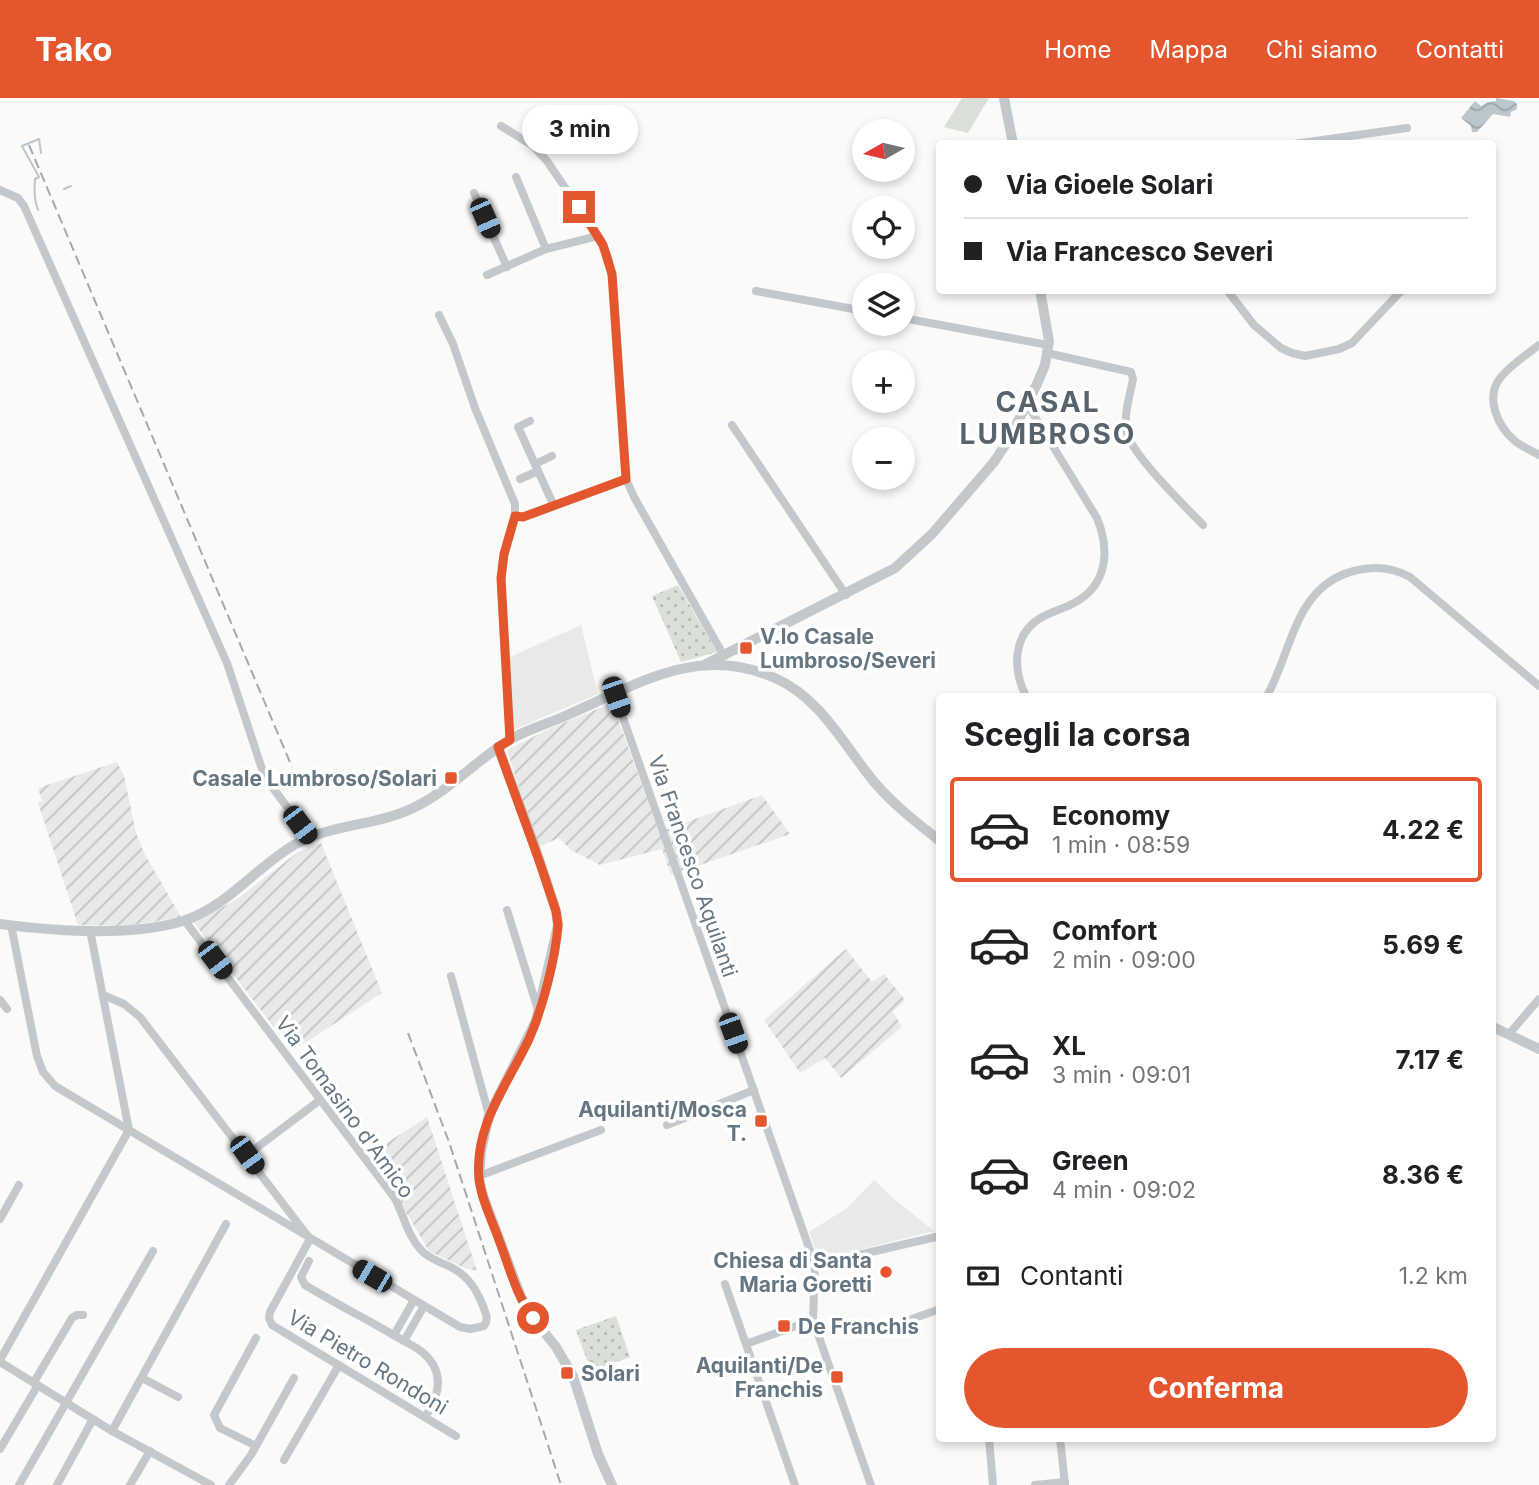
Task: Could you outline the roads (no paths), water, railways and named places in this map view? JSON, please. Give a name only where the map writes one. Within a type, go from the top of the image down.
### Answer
[{"type":"street","points":[[1004,98],[1012,140]]},
{"type":"street","points":[[501,126],[543,155],[598,236],[608,257],[613,282],[626,479],[724,656]]},
{"type":"street","points":[[1322,140],[1406,128]]},
{"type":"street","points":[[516,177],[546,249]]},
{"type":"street","points":[[0,190],[18,198],[24,206],[227,663],[267,780],[310,838]]},
{"type":"street","points":[[474,193],[506,267]]},
{"type":"street","points":[[488,275],[546,249],[598,236]]},
{"type":"street","points":[[756,291],[852,309]]},
{"type":"street","points":[[404,1341],[424,1306],[59,1089],[42,1070],[36,1053],[6,925],[134,930],[185,920],[217,904],[282,853],[310,838],[412,808],[433,796],[510,740],[643,680],[706,664],[724,656],[895,568],[926,540],[994,462],[1027,404],[1042,373],[1048,349],[1041,294]]},
{"type":"street","points":[[1230,294],[1254,325],[1281,348],[1292,354],[1307,356],[1339,349],[1354,341],[1398,294]]},
{"type":"street","points":[[439,315],[515,504],[515,516],[503,560],[501,584],[510,740]]},
{"type":"street","points":[[915,321],[1048,349],[1131,372],[1133,377],[1126,422],[1130,439],[1165,486],[1203,525]]},
{"type":"street","points":[[1539,345],[1502,376],[1493,395],[1496,412],[1506,431],[1517,443],[1539,455]]},
{"type":"street","points":[[1025,693],[1017,666],[1017,652],[1024,634],[1039,619],[1077,601],[1090,591],[1101,574],[1105,556],[1097,518],[1027,404]]},
{"type":"street","points":[[530,421],[518,427],[554,506]]},
{"type":"street","points":[[732,425],[846,595]]},
{"type":"street","points":[[520,479],[552,456]]},
{"type":"street","points":[[515,516],[523,517],[626,479]]},
{"type":"street","points":[[1268,693],[1299,618],[1314,594],[1337,576],[1373,567],[1410,577],[1539,686]]},
{"type":"street","points":[[706,664],[768,675],[794,690],[828,722],[878,787],[936,838]]},
{"type":"street","name":"Via Francesco Aquilanti","points":[[614,692],[815,1265],[813,1320],[871,1485]]},
{"type":"street","points":[[498,747],[534,844],[557,918],[556,939],[539,1013],[528,1042],[495,1099],[489,1115],[479,1176],[482,1192],[520,1297],[558,1350],[573,1377],[598,1454],[612,1485]]},
{"type":"street","points":[[507,910],[539,1013]]},
{"type":"street","name":"Via Tomasino d'Amico","points":[[185,920],[394,1197],[407,1229],[419,1248],[429,1257],[460,1271],[474,1288],[482,1303],[487,1322],[483,1327],[468,1329],[424,1306]]},
{"type":"street","points":[[90,930],[129,1130],[0,1361],[196,1481],[211,1485]]},
{"type":"street","points":[[451,976],[489,1115]]},
{"type":"street","points":[[103,995],[124,1004],[140,1017],[310,1239]]},
{"type":"street","points":[[1509,1034],[1539,999]]},
{"type":"street","points":[[0,1000],[7,1009]]},
{"type":"street","points":[[1496,1028],[1539,1048]]},
{"type":"street","points":[[667,1125],[754,1090]]},
{"type":"street","points":[[247,1155],[320,1100]]},
{"type":"street","points":[[479,1176],[601,1130]]},
{"type":"street","points":[[0,1219],[19,1185]]},
{"type":"street","points":[[112,1431],[226,1224]]},
{"type":"street","points":[[815,1265],[936,1237]]},
{"type":"street","name":"Via Pietro Rondoni","points":[[310,1239],[270,1312],[270,1321],[276,1328],[456,1436]]},
{"type":"street","points":[[19,1485],[153,1251]]},
{"type":"street","points":[[309,1261],[301,1277],[304,1284],[424,1353],[432,1363],[436,1374],[437,1395],[426,1416]]},
{"type":"street","points":[[725,1284],[795,1485]]},
{"type":"street","points":[[394,1335],[414,1300]]},
{"type":"street","points":[[890,1327],[936,1310]]},
{"type":"street","points":[[0,1449],[72,1318],[83,1315]]},
{"type":"street","points":[[746,1344],[813,1320]]},
{"type":"street","points":[[256,1446],[220,1428],[214,1415],[257,1338]]},
{"type":"street","points":[[284,1460],[339,1365]]},
{"type":"street","points":[[142,1378],[178,1397]]},
{"type":"street","points":[[229,1485],[256,1446],[294,1378]]},
{"type":"street","points":[[57,1485],[93,1419]]},
{"type":"street","points":[[989,1442],[993,1485]]},
{"type":"street","points":[[1035,1485],[1065,1484],[1060,1442]]},
{"type":"street","points":[[130,1485],[150,1451]]},
{"type":"water","points":[[1496,98],[1514,101],[1517,109],[1511,112],[1510,117],[1493,114],[1477,132],[1472,132],[1471,126],[1461,118],[1475,101],[1481,106],[1496,101]]},
{"type":"waterway","points":[[38,210],[34,187],[35,179],[39,177],[22,146],[39,139],[41,153]]},
{"type":"waterway","points":[[64,189],[71,186]]},
{"type":"railway","points":[[29,145],[292,767]]},
{"type":"railway","points":[[408,1033],[449,1142],[561,1485]]},
{"type":"place","name":"V.lo Casale Lumbroso/Severi","points":[[746,648]]},
{"type":"place","name":"Casale Lumbroso/Solari","points":[[451,778]]},
{"type":"place","name":"Aquilanti/Mosca T.","points":[[761,1121]]},
{"type":"place","name":"Chiesa di Santa Maria Goretti","points":[[886,1272]]},
{"type":"place","name":"De Franchis","points":[[784,1326]]},
{"type":"place","name":"Solari","points":[[567,1373]]},
{"type":"place","name":"Aquilanti/De Franchis","points":[[837,1377]]},
{"type":"district","name":"CASAL LUMBROSO","points":[[1048,418]]}]
